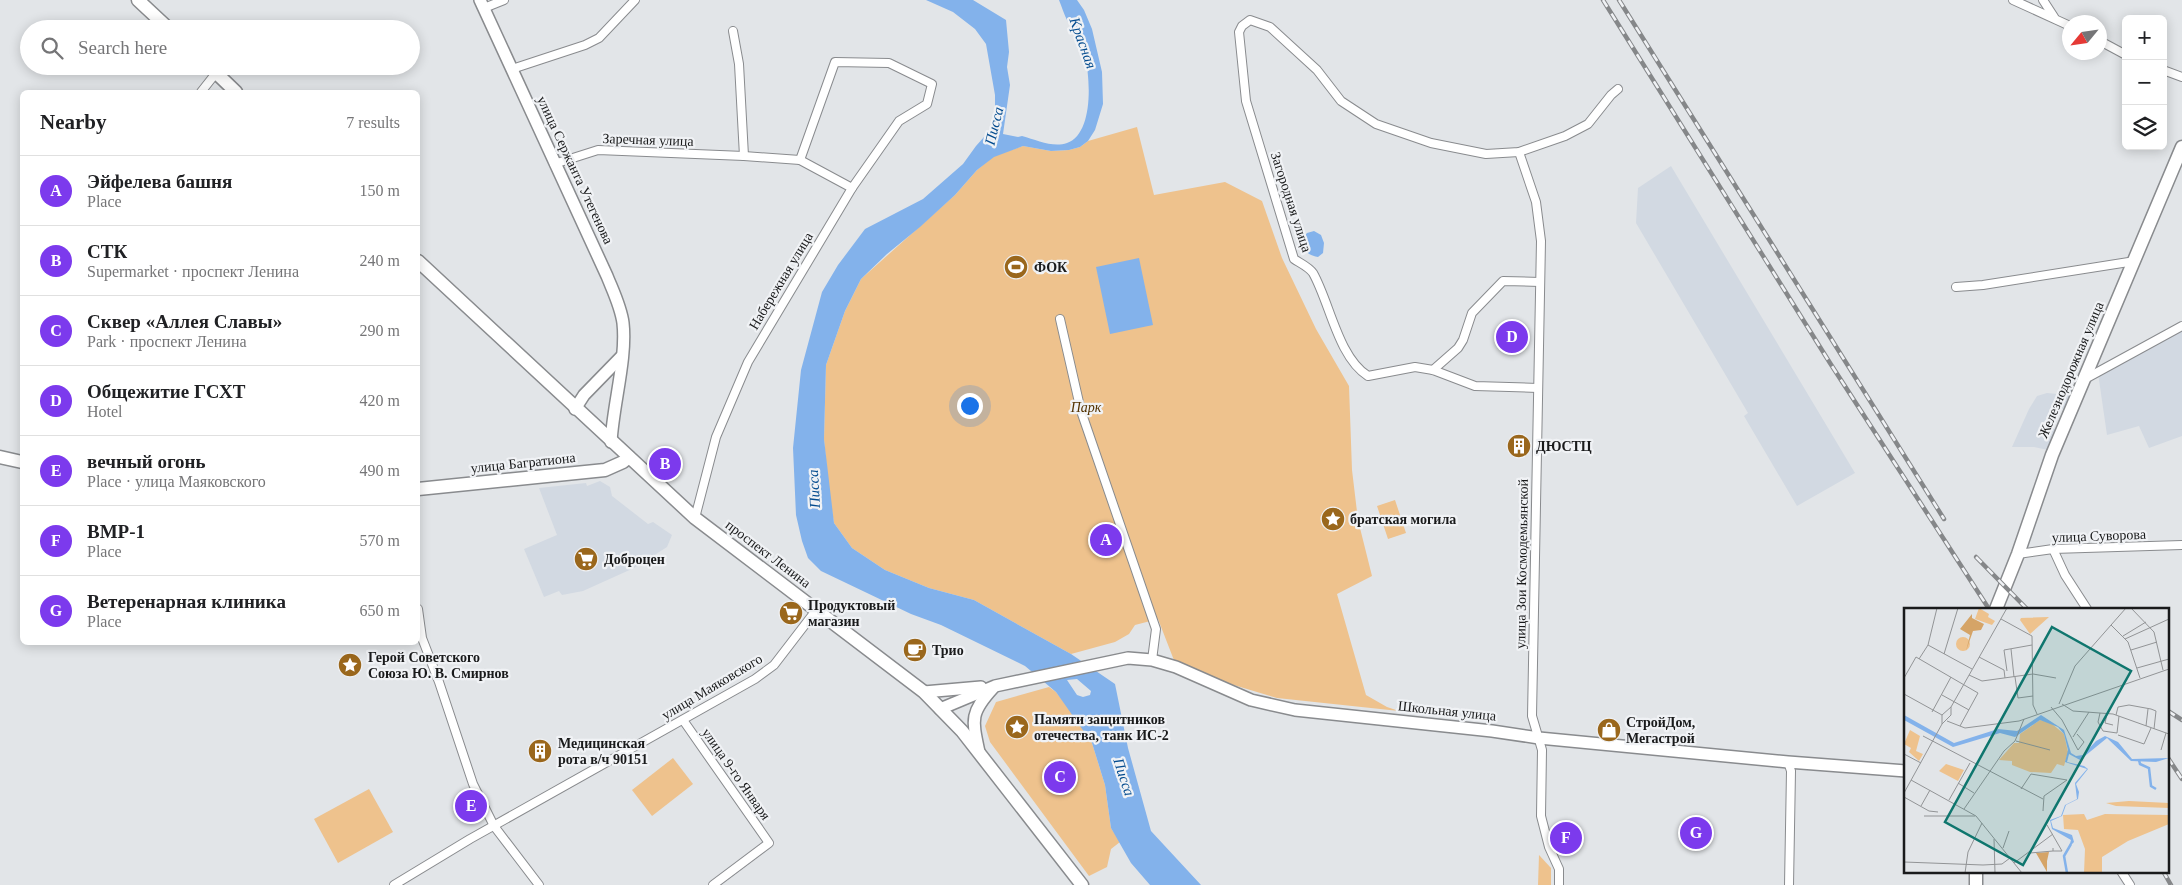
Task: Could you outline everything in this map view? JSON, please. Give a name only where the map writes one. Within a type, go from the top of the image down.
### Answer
[{"type":"main road","points":[[138,0],[159,20]]},
{"type":"main road","name":"улица Сержанта Утегенова","points":[[482,4],[607,276],[620,311],[624,336],[612,420],[611,442]]},
{"type":"main road","points":[[217,75],[234,90]]},
{"type":"main road","name":"Железнодорожная улица","points":[[1996,608],[2018,554],[2052,455],[2182,148]]},
{"type":"main road","name":"проспект Ленина","points":[[420,263],[575,409],[695,518],[924,692],[962,731],[1082,885]]},
{"type":"main road","points":[[575,409],[584,395],[621,357]]},
{"type":"main road","points":[[0,457],[20,462]]},
{"type":"main road","name":"улица Багратиона","points":[[420,489],[605,470],[623,462],[629,457]]},
{"type":"main road","name":"Школьная улица","points":[[924,692],[995,686],[1128,658],[1152,660],[1176,667],[1251,700],[1295,710],[1492,731],[1539,738],[1788,762],[1904,771]]},
{"type":"main road","points":[[979,754],[973,727],[975,713],[979,703],[995,686]]},
{"type":"main road","name":"Школьная улица","points":[[940,709],[995,686]]},
{"type":"main road","points":[[1976,872],[1976,885]]},
{"type":"street","points":[[482,4],[504,0]]},
{"type":"street","points":[[512,69],[585,46],[599,38],[635,0]]},
{"type":"street","points":[[2013,0],[2062,22]]},
{"type":"street","points":[[2043,0],[2055,18]]},
{"type":"street","name":"Загородная улица","points":[[1433,370],[1415,366],[1368,376],[1358,370],[1339,335],[1312,272],[1294,259],[1246,101],[1238,32],[1250,20],[1270,27],[1316,70],[1341,101],[1376,124],[1431,143],[1486,154],[1519,152]]},
{"type":"street","points":[[733,31],[739,64],[744,156]]},
{"type":"street","points":[[2107,45],[2122,53]]},
{"type":"street","name":"Набережная улица","points":[[695,518],[716,437],[748,362],[852,188],[898,121],[927,104],[932,84],[889,63],[835,62],[800,160]]},
{"type":"street","points":[[2167,71],[2182,77]]},
{"type":"street","points":[[202,90],[210,75]]},
{"type":"street","points":[[1519,152],[1565,136],[1588,124],[1610,95],[1618,90]]},
{"type":"street","name":"Заречная улица","points":[[554,164],[598,150],[800,160],[852,188]]},
{"type":"street","name":"улица Зои Космодемьянской","points":[[1519,152],[1536,202],[1541,241],[1532,716],[1542,750],[1541,816],[1548,847],[1560,869],[1559,885]]},
{"type":"street","points":[[1956,287],[1983,285],[2135,261]]},
{"type":"street","points":[[1538,388],[1475,386],[1433,370],[1458,348],[1463,340],[1472,313],[1503,282],[1540,282]]},
{"type":"street","points":[[1060,319],[1081,412],[1156,629],[1152,660]]},
{"type":"street","points":[[2084,380],[2182,326]]},
{"type":"street","name":"улица Суворова","points":[[2018,554],[2052,549],[2182,545]]},
{"type":"street","points":[[2052,549],[2086,608]]},
{"type":"street","name":"улица Маяковского","points":[[394,885],[755,678],[774,665],[817,609]]},
{"type":"street","points":[[420,624],[422,638],[440,682],[474,784],[494,826],[540,885]]},
{"type":"street","name":"улица 9-го Января","points":[[683,720],[769,843],[713,885]]},
{"type":"street","points":[[1788,762],[1791,771],[1789,885]]},
{"type":"street","points":[[2123,872],[2130,885]]},
{"type":"shaded area","points":[[1671,166],[1855,473],[1797,506],[1744,416],[1748,413],[1636,223],[1638,188]]},
{"type":"shaded area","points":[[2182,327],[2182,436],[2149,448],[2139,426],[2107,435],[2098,373]]},
{"type":"shaded area","points":[[2076,386],[2065,409],[2060,408],[2052,427],[2056,430],[2048,450],[2034,447],[2012,447],[2037,396],[2047,393],[2057,394]]},
{"type":"shaded area","points":[[600,481],[610,487],[612,496],[648,524],[653,522],[672,535],[667,547],[634,568],[583,591],[562,595],[559,591],[544,597],[524,549],[557,535],[539,488],[586,483],[587,486]]},
{"type":"green space","name":"Парк","points":[[1137,127],[1154,195],[1225,182],[1262,201],[1282,258],[1316,329],[1349,386],[1352,470],[1358,520],[1372,576],[1337,594],[1366,695],[1387,707],[1399,711],[1277,698],[1177,668],[1158,619],[1135,625],[1129,634],[1115,642],[1071,654],[974,600],[929,588],[885,570],[852,548],[834,523],[824,439],[826,365],[845,311],[861,279],[955,195],[977,170],[994,156],[1023,146],[1051,151],[1069,150],[1080,147],[1088,141]]},
{"type":"green space","points":[[1395,500],[1406,533],[1388,539],[1377,506]]},
{"type":"green space","points":[[1049,687],[1056,692],[1077,719],[1092,743],[1105,785],[1111,828],[1120,842],[1111,849],[1107,867],[1089,876],[990,742],[985,726],[996,702]]},
{"type":"green space","points":[[673,758],[693,784],[652,816],[632,790]]},
{"type":"green space","points":[[369,789],[393,832],[338,863],[314,819]]},
{"type":"green space","points":[[1539,855],[1551,868],[1551,885],[1538,885]]},
{"type":"water","points":[[926,0],[973,0],[1006,20],[1009,52],[1007,67],[1010,85],[1003,134],[1022,136],[1056,145],[1067,143],[1077,136],[1084,124],[1088,108],[1089,90],[1085,55],[1076,29],[1068,22],[1059,0],[1077,0],[1084,10],[1092,29],[1102,72],[1103,104],[1095,130],[1088,141],[1080,147],[1051,151],[1023,146],[994,157],[977,170],[955,195],[861,279],[845,311],[826,365],[824,439],[834,523],[852,548],[885,570],[929,588],[974,600],[1071,654],[1115,684],[1128,748],[1151,831],[1201,885],[1150,885],[1131,863],[1111,828],[1105,785],[1092,743],[1056,692],[1025,666],[941,625],[911,614],[821,571],[808,558],[802,541],[796,515],[793,448],[801,370],[822,292],[838,265],[865,229],[923,199],[963,164],[992,128],[995,115],[995,95],[986,44],[975,29],[953,12]],"holes":[[[1077,679],[1091,691],[1090,695],[1083,697],[1077,695],[1067,680]]]},
{"type":"water","points":[[1314,231],[1321,235],[1324,243],[1323,253],[1318,257],[1308,253],[1302,239],[1307,233]]},
{"type":"water","points":[[1139,258],[1153,325],[1110,334],[1096,267]]},
{"type":"railway","points":[[1603,0],[1830,363],[1988,608]]},
{"type":"railway","points":[[1619,0],[1944,519]]},
{"type":"railway","points":[[1976,557],[2026,608]]},
{"type":"railway","points":[[2170,712],[2182,720]]},
{"type":"railway","points":[[2170,761],[2182,779]]},
{"type":"railway","points":[[2164,872],[2171,885]]},
{"type":"place","name":"ФОК","points":[[1016,267]]},
{"type":"place","name":"Общежитие ГСХТ","points":[[1512,337]]},
{"type":"place","name":"ДЮСТЦ","points":[[1519,446]]},
{"type":"place","name":"СТК","points":[[665,464]]},
{"type":"place","name":"братская могила","points":[[1333,519]]},
{"type":"place","name":"Эйфелева башня","points":[[1106,540]]},
{"type":"place","name":"Доброцен","points":[[586,559]]},
{"type":"place","name":"Продуктовый магазин","points":[[791,613]]},
{"type":"place","name":"Трио","points":[[915,650]]},
{"type":"place","name":"Герой Советского Союза Ю. В. Смирнов","points":[[350,665]]},
{"type":"place","name":"Памяти защитников отечества, танк ИС-2","points":[[1017,727]]},
{"type":"place","name":"СтройДом, Мегастрой","points":[[1609,730]]},
{"type":"place","name":"Медицинская рота в/ч 90151","points":[[540,751]]},
{"type":"place","name":"Сквер «Аллея Славы»","points":[[1060,777]]},
{"type":"place","name":"вечный огонь","points":[[471,806]]},
{"type":"place","name":"Ветеренарная клиника","points":[[1696,833]]},
{"type":"place","name":"BMP-1","points":[[1566,838]]},
{"type":"water label","name":"Красная","points":[[1083,43]]},
{"type":"water label","name":"Писса","points":[[994,126]]},
{"type":"water label","name":"Писса","points":[[814,489]]},
{"type":"water label","name":"Писса","points":[[1124,777]]}]
